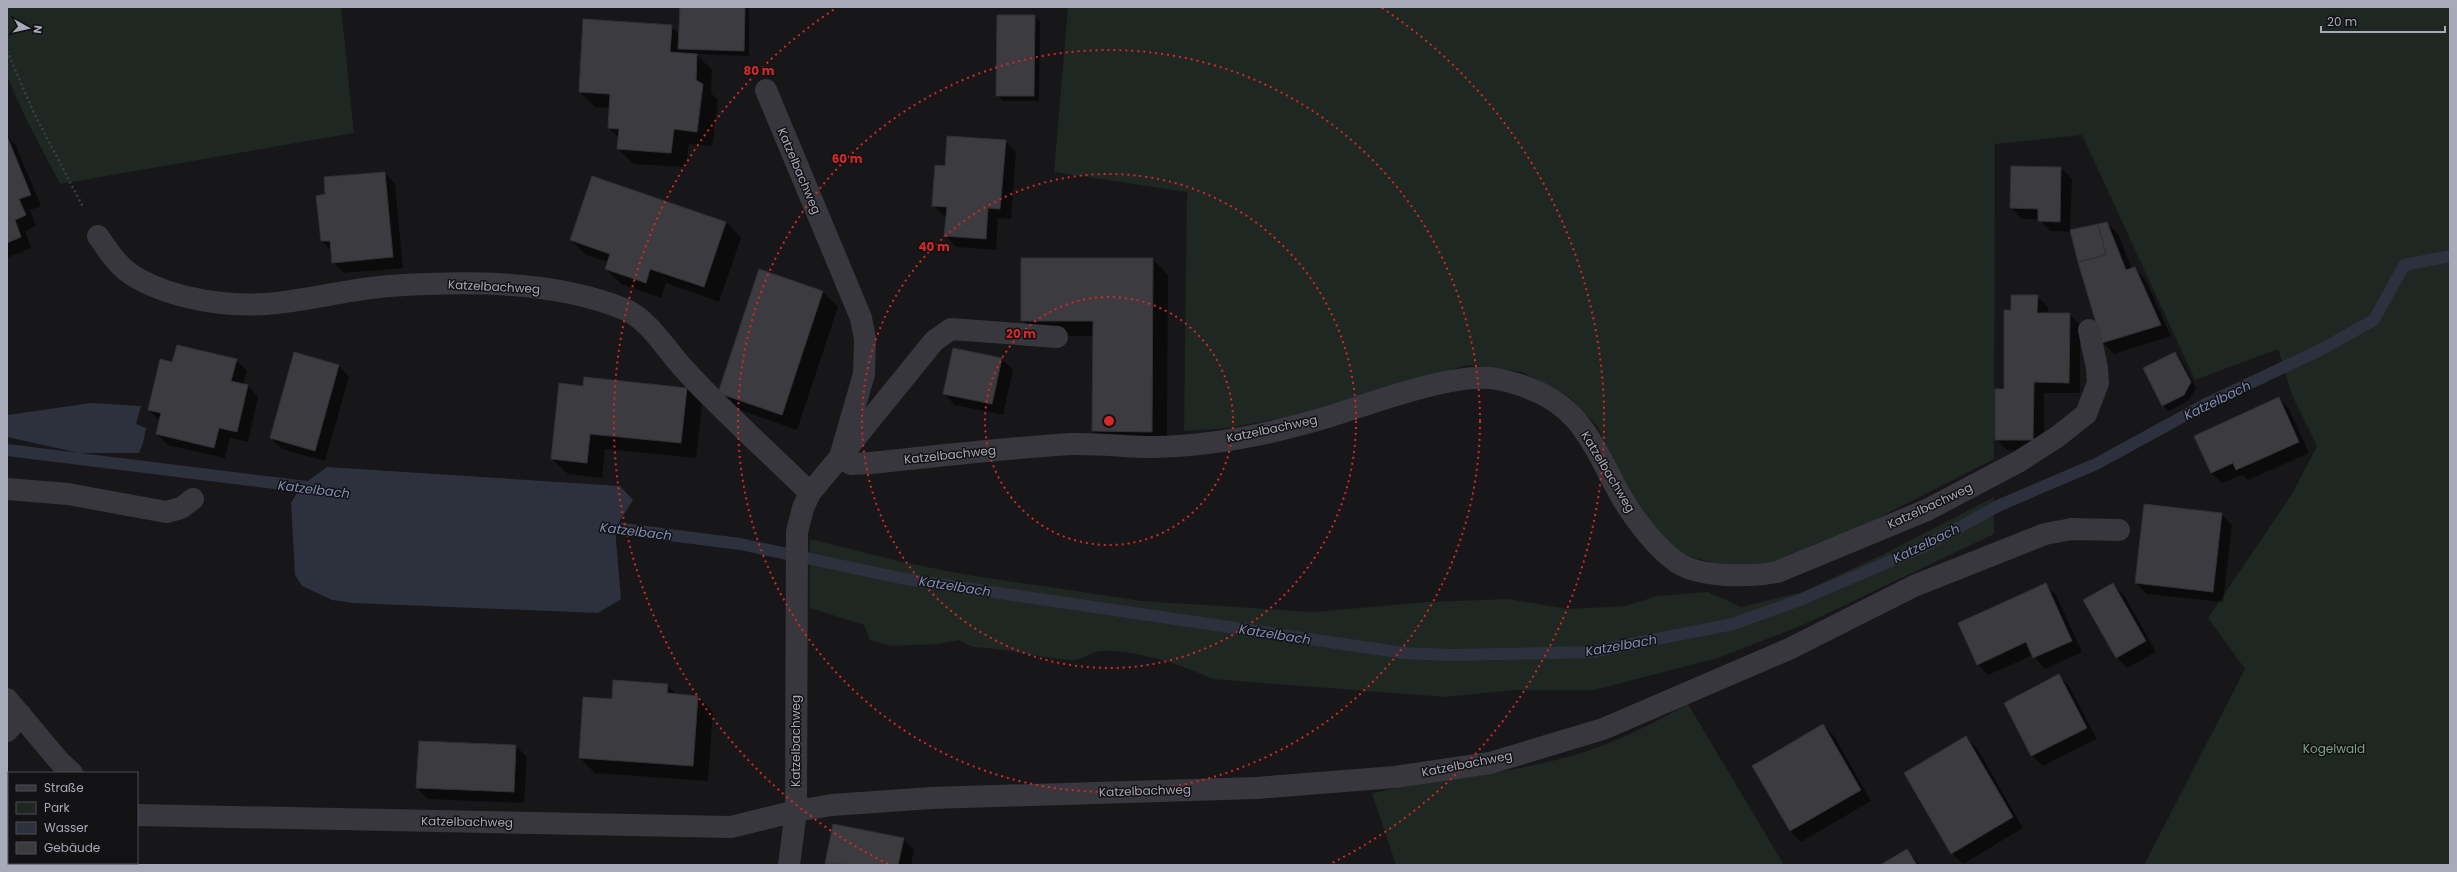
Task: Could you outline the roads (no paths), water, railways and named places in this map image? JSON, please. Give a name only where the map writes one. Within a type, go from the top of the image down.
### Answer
[{"type":"street","name":"Katzelbachweg","points":[[766,90],[863,325],[866,339],[864,374],[840,457],[810,493],[803,508],[797,532],[796,811],[789,865]]},
{"type":"street","name":"Katzelbachweg","points":[[98,236],[115,261],[136,278],[202,301],[276,303],[339,292],[389,286],[471,283],[542,289],[600,301],[627,310],[642,320],[685,370],[810,493]]},
{"type":"street","points":[[840,457],[934,341],[951,329],[1057,337]]},
{"type":"street","name":"Katzelbachweg","points":[[840,457],[851,464],[1011,448],[1076,444],[1154,447],[1217,441],[1298,426],[1464,378],[1495,378],[1538,390],[1575,419],[1602,457],[1622,498],[1646,532],[1679,564],[1713,574],[1755,577],[1777,572],[1927,510],[2018,462],[2057,437],[2086,414],[2098,383],[2097,368],[2089,330]]},
{"type":"street","points":[[7,489],[68,494],[166,512],[181,508],[193,499]]},
{"type":"street","name":"Katzelbachweg","points":[[138,815],[731,827],[796,811],[832,805],[931,798],[1264,787],[1395,777],[1490,763],[1603,729],[1789,649],[1914,586],[2045,534],[2072,529],[2119,530]]},
{"type":"street","points":[[7,698],[14,723],[71,772]]},
{"type":"water","points":[[91,403],[141,406],[136,424],[146,428],[139,453],[79,453],[7,437],[7,415]]},
{"type":"water","points":[[327,467],[620,486],[633,500],[615,528],[621,599],[598,613],[353,603],[332,600],[302,586],[295,575],[291,503],[301,486]]},
{"type":"waterway","name":"Katzelbach","points":[[599,526],[740,544],[905,579],[1404,653],[1451,655],[1591,652],[1733,624],[1800,600],[1923,547],[2000,505],[2096,464],[2206,404],[2322,349],[2374,320],[2404,265],[2450,256]]},
{"type":"waterway","name":"Katzelbach","points":[[7,450],[315,488]]},
{"type":"park label","name":"Kogelwald","points":[[2334,749]]}]
